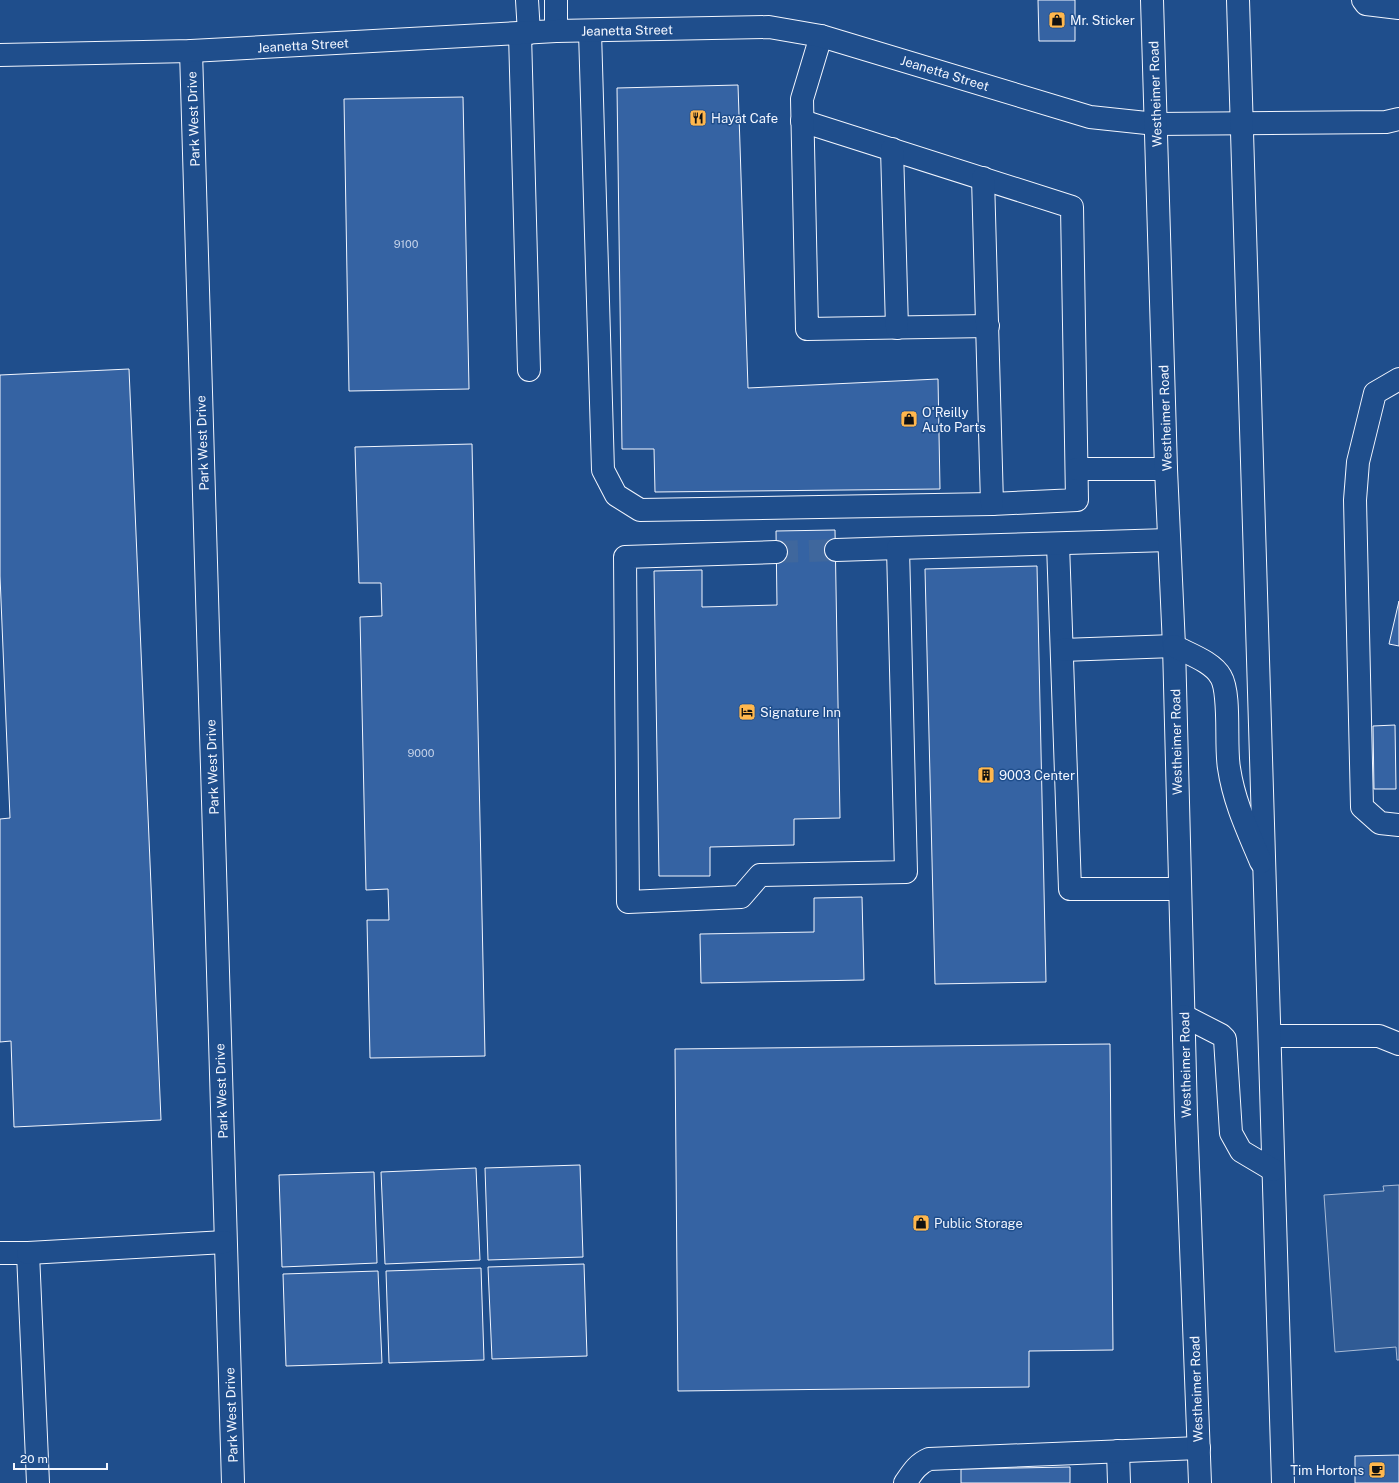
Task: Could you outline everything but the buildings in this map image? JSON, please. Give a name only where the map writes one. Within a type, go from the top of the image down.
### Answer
[{"type":"main road","points":[[527,0],[524,34],[529,370]]},
{"type":"main road","points":[[556,0],[556,31]]},
{"type":"main road","name":"Westheimer Road","points":[[1152,0],[1200,1483]]},
{"type":"main road","points":[[1238,0],[1283,1483]]},
{"type":"main road","points":[[1363,0],[1366,4],[1399,8]]},
{"type":"main road","name":"Jeanetta Street","points":[[0,55],[191,51],[524,34],[556,31],[590,32],[769,27],[821,36],[1090,117],[1156,124],[1241,122],[1386,122],[1399,119]]},
{"type":"main road","points":[[590,32],[603,470],[616,495],[640,510],[992,504],[1077,500],[1072,206],[802,121]]},
{"type":"main road","points":[[821,36],[802,99],[807,329],[988,326]]},
{"type":"main road","name":"Park West Drive","points":[[191,51],[233,1483]]},
{"type":"main road","points":[[892,150],[897,328]]},
{"type":"main road","points":[[984,178],[992,504]]},
{"type":"main road","points":[[1399,379],[1375,393],[1358,462],[1355,500],[1362,807],[1380,824],[1399,825]]},
{"type":"main road","points":[[1076,469],[1166,469]]},
{"type":"main road","points":[[836,550],[1169,540]]},
{"type":"main road","points":[[1058,544],[1070,890],[1180,889]]},
{"type":"main road","points":[[776,552],[625,557],[628,902],[741,898],[760,875],[906,872],[898,548]]},
{"type":"main road","points":[[1062,650],[1174,646],[1215,668],[1222,678],[1226,692],[1228,766],[1232,787],[1239,811],[1265,871]]},
{"type":"main road","points":[[1184,1016],[1221,1035],[1225,1039],[1231,1133],[1241,1151],[1274,1170]]},
{"type":"main road","points":[[1270,1036],[1379,1036],[1399,1044]]},
{"type":"main road","points":[[0,1253],[225,1242]]},
{"type":"main road","points":[[28,1252],[38,1483]]},
{"type":"main road","points":[[905,1483],[915,1468],[922,1462],[929,1459],[1199,1448]]},
{"type":"main road","points":[[1118,1451],[1119,1483]]},
{"type":"shaded area","points":[[1399,1185],[1399,1360],[1397,1360],[1396,1347],[1335,1352],[1324,1195],[1384,1191],[1383,1186]]},
{"type":"tunnel","points":[[776,552],[836,550]]},
{"type":"place","name":"Mr. Sticker","points":[[1057,20]]},
{"type":"place","name":"Hayat Cafe","points":[[698,118]]},
{"type":"place","name":"O'Reilly Auto Parts","points":[[909,419]]},
{"type":"place","name":"Signature Inn","points":[[747,712]]},
{"type":"place","name":"9003 Center","points":[[986,775]]},
{"type":"place","name":"Public Storage","points":[[921,1223]]},
{"type":"place","name":"Tim Hortons","points":[[1377,1470]]}]
